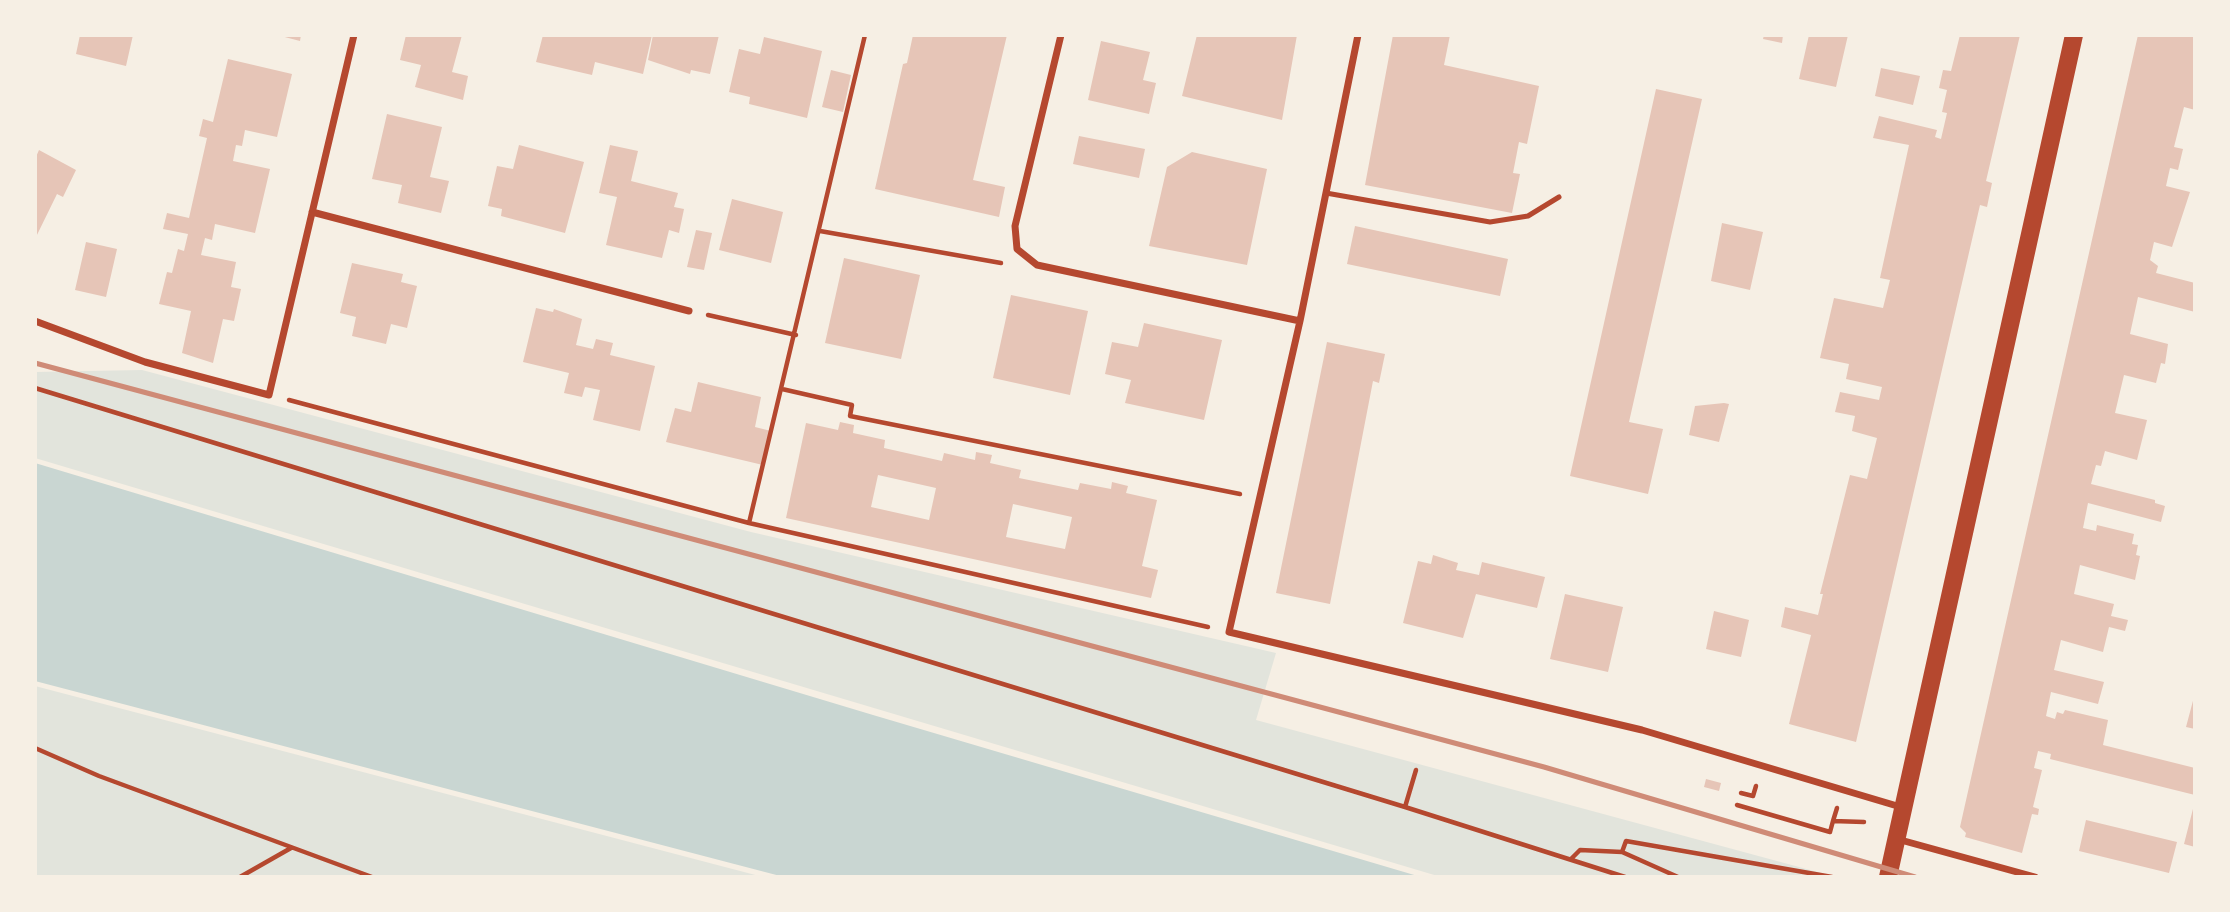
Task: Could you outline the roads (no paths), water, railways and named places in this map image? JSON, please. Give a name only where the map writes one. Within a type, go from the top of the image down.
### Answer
[{"type":"main road","points":[[1888,877],[2074,35]]},
{"type":"street","points":[[35,321],[145,362],[269,395],[354,35]]},
{"type":"street","points":[[1061,35],[1015,226],[1017,248],[1037,265],[1300,321]]},
{"type":"street","points":[[1358,35],[1300,321],[1229,632],[1642,730],[1904,808]]},
{"type":"street","points":[[312,212],[689,311]]},
{"type":"street","points":[[1896,839],[2035,877]]},
{"type":"lane","points":[[1326,193],[1490,222],[1528,216],[1559,197]]},
{"type":"railway","points":[[35,363],[1544,767],[1915,877]]}]
